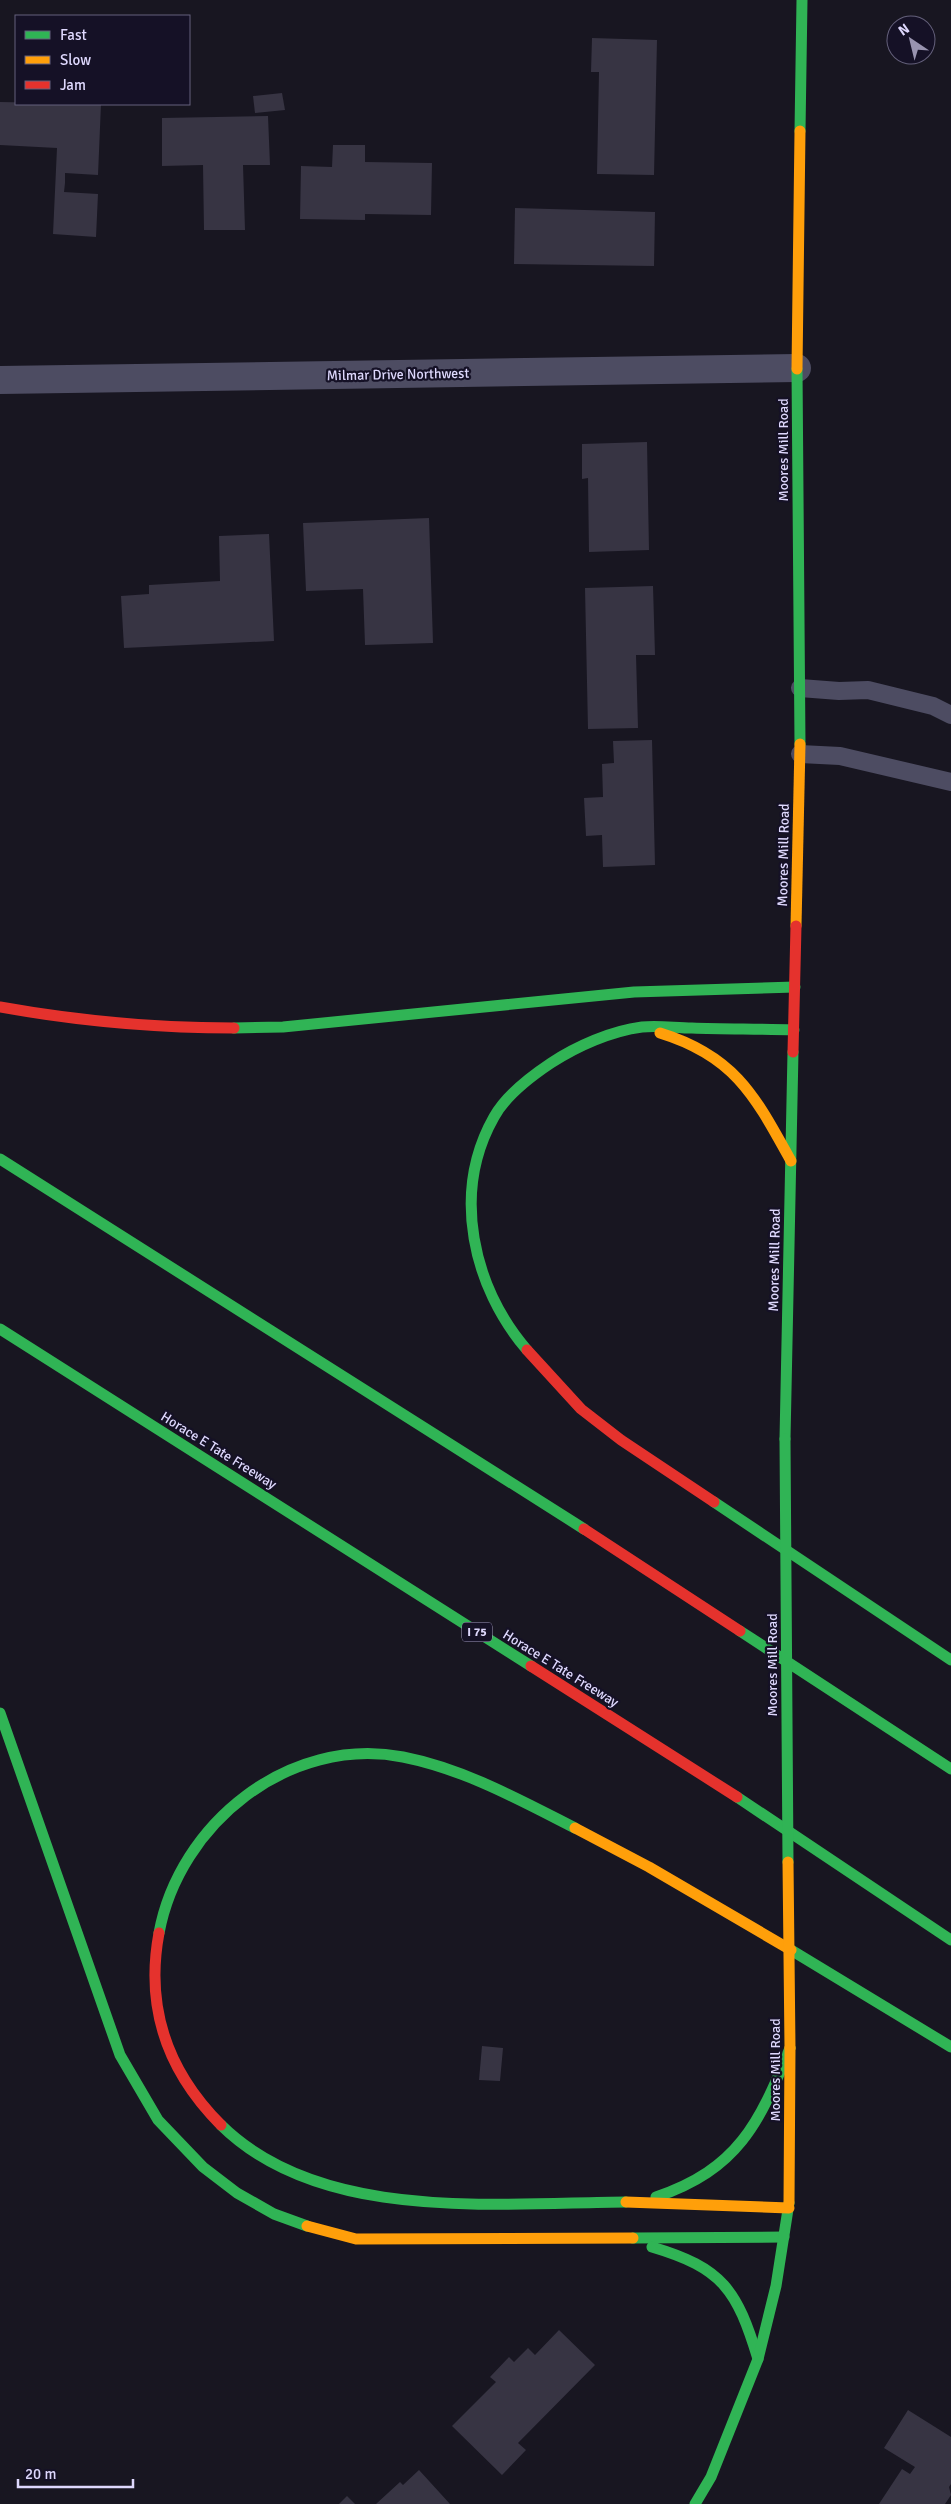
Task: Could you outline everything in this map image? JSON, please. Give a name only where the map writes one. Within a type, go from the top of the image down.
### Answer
[{"type":"main road","name":"Moores Mill Road","points":[[695,2504],[710,2477],[758,2359],[777,2281],[789,2208],[790,2048],[785,1439],[800,754],[797,368],[802,0]]},
{"type":"main road","points":[[0,1007],[97,1023],[160,1029],[226,1029],[283,1027],[634,992],[795,987]]},
{"type":"main road","points":[[642,1027],[688,1042],[709,1052],[728,1068],[762,1111],[791,1161]]},
{"type":"main road","points":[[794,1030],[642,1027],[597,1039],[562,1056],[525,1081],[494,1116],[477,1156],[471,1199],[474,1248],[490,1292],[513,1334],[546,1373],[581,1409],[621,1440],[951,1660]]},
{"type":"main road","points":[[0,1159],[498,1473],[951,1769]]},
{"type":"main road","name":"Horace E Tate Freeway","points":[[0,1329],[793,1832],[951,1940]]},
{"type":"main road","points":[[0,1713],[120,2055],[158,2120],[202,2167],[237,2193],[274,2214],[315,2229],[356,2239],[784,2237]]},
{"type":"main road","points":[[789,2208],[632,2202],[425,2203],[392,2199],[303,2179],[246,2147],[209,2112],[184,2077],[166,2039],[155,2004],[154,1969],[158,1929],[171,1886],[191,1849],[218,1817],[248,1792],[285,1772],[332,1757],[382,1754],[442,1767],[501,1791],[574,1827],[668,1878],[951,2047]]},
{"type":"main road","points":[[632,2202],[687,2186],[709,2175],[729,2159],[750,2132],[765,2106],[790,2048]]},
{"type":"main road","points":[[604,2238],[683,2255],[703,2265],[722,2280],[736,2301],[748,2325],[758,2359]]},
{"type":"street","name":"Milmar Drive Northwest","points":[[0,380],[797,368]]},
{"type":"lane","points":[[800,688],[839,691],[868,690],[933,706],[951,715]]},
{"type":"lane","points":[[800,754],[840,756],[951,782]]},
{"type":"building","points":[[592,38],[657,40],[654,175],[597,174],[599,72],[591,72]]},
{"type":"building","points":[[282,93],[285,110],[255,113],[253,96]]},
{"type":"building","points":[[0,102],[15,102],[15,105],[101,105],[98,175],[65,173],[64,192],[98,194],[96,237],[53,234],[57,148],[0,145]]},
{"type":"building","points":[[268,116],[270,165],[243,165],[245,230],[204,230],[203,165],[162,166],[162,118]]},
{"type":"building","points":[[333,145],[365,145],[365,162],[432,163],[431,215],[365,214],[365,220],[300,219],[301,166],[332,167]]},
{"type":"building","points":[[515,208],[655,212],[654,266],[514,264]]},
{"type":"building","points":[[647,442],[649,550],[589,552],[588,478],[582,479],[582,444]]},
{"type":"building","points":[[429,518],[433,643],[365,645],[363,589],[306,591],[303,523]]},
{"type":"building","points":[[269,534],[274,641],[124,648],[121,596],[149,594],[149,585],[220,581],[219,536]]},
{"type":"building","points":[[653,586],[655,655],[636,655],[638,728],[588,729],[585,588]]},
{"type":"building","points":[[652,740],[655,865],[603,867],[602,835],[586,836],[584,798],[603,797],[602,764],[614,763],[613,741]]},
{"type":"building","points":[[482,2046],[503,2048],[500,2081],[479,2080]]},
{"type":"building","points":[[559,2330],[595,2365],[518,2443],[526,2450],[502,2475],[452,2426],[496,2382],[490,2377],[509,2357],[514,2362],[528,2348],[535,2355]]},
{"type":"building","points":[[908,2410],[951,2437],[951,2484],[949,2487],[951,2495],[945,2504],[879,2504],[902,2469],[910,2474],[915,2467],[884,2448]]},
{"type":"building","points":[[419,2470],[450,2504],[376,2504],[400,2482],[403,2485]]},
{"type":"building","points":[[347,2496],[355,2504],[339,2504]]},
{"type":"traffic: fast","points":[[800,131],[802,0]]},
{"type":"traffic: fast","points":[[797,369],[800,744]]},
{"type":"traffic: fast","points":[[234,1028],[283,1027],[634,992],[795,987]]},
{"type":"traffic: fast","points":[[527,1350],[508,1325],[493,1298],[481,1269],[474,1238],[471,1208],[473,1177],[481,1146],[494,1117],[505,1101],[527,1080],[561,1057],[595,1040],[630,1029],[654,1026],[794,1030]]},
{"type":"traffic: fast","points":[[785,1439],[793,1052]]},
{"type":"traffic: fast","points":[[0,1159],[584,1529]]},
{"type":"traffic: fast","points":[[0,1329],[531,1666]]},
{"type":"traffic: fast","points":[[785,1439],[788,1862]]},
{"type":"traffic: fast","points":[[714,1502],[951,1660]]},
{"type":"traffic: fast","points":[[740,1631],[951,1769]]},
{"type":"traffic: fast","points":[[0,1713],[120,2055],[158,2120],[203,2167],[237,2193],[274,2214],[307,2226]]},
{"type":"traffic: fast","points":[[159,1933],[171,1893],[190,1856],[215,1824],[246,1796],[281,1774],[320,1760],[361,1754],[403,1757],[426,1762],[491,1786],[575,1828]]},
{"type":"traffic: fast","points":[[737,1797],[951,1940]]},
{"type":"traffic: fast","points":[[791,1950],[951,2047]]},
{"type":"traffic: fast","points":[[656,2197],[684,2186],[707,2173],[726,2158],[756,2121],[768,2099],[790,2048]]},
{"type":"traffic: fast","points":[[221,2125],[262,2156],[308,2179],[359,2193],[412,2201],[467,2204],[626,2202]]},
{"type":"traffic: fast","points":[[695,2504],[711,2477],[758,2359],[776,2286],[789,2203]]},
{"type":"traffic: fast","points":[[633,2238],[784,2237]]},
{"type":"traffic: fast","points":[[652,2247],[696,2264],[711,2273],[724,2285],[743,2315],[758,2359]]},
{"type":"traffic: slow","points":[[797,369],[800,131]]},
{"type":"traffic: slow","points":[[796,926],[800,744]]},
{"type":"traffic: slow","points":[[660,1033],[686,1042],[725,1066],[754,1098],[791,1161]]},
{"type":"traffic: slow","points":[[575,1828],[649,1867],[791,1950]]},
{"type":"traffic: slow","points":[[788,1862],[790,2048]]},
{"type":"traffic: slow","points":[[789,2203],[790,2048]]},
{"type":"traffic: slow","points":[[626,2202],[789,2208]]},
{"type":"traffic: slow","points":[[307,2226],[356,2239],[633,2238]]},
{"type":"traffic: jam","points":[[793,1052],[796,926]]},
{"type":"traffic: jam","points":[[0,1007],[117,1023],[175,1027],[234,1028]]},
{"type":"traffic: jam","points":[[527,1350],[581,1409],[621,1440],[714,1502]]},
{"type":"traffic: jam","points":[[584,1529],[740,1631]]},
{"type":"traffic: jam","points":[[531,1666],[737,1797]]},
{"type":"traffic: jam","points":[[159,1933],[155,1961],[155,1987],[164,2037],[187,2083],[202,2104],[221,2125]]}]
